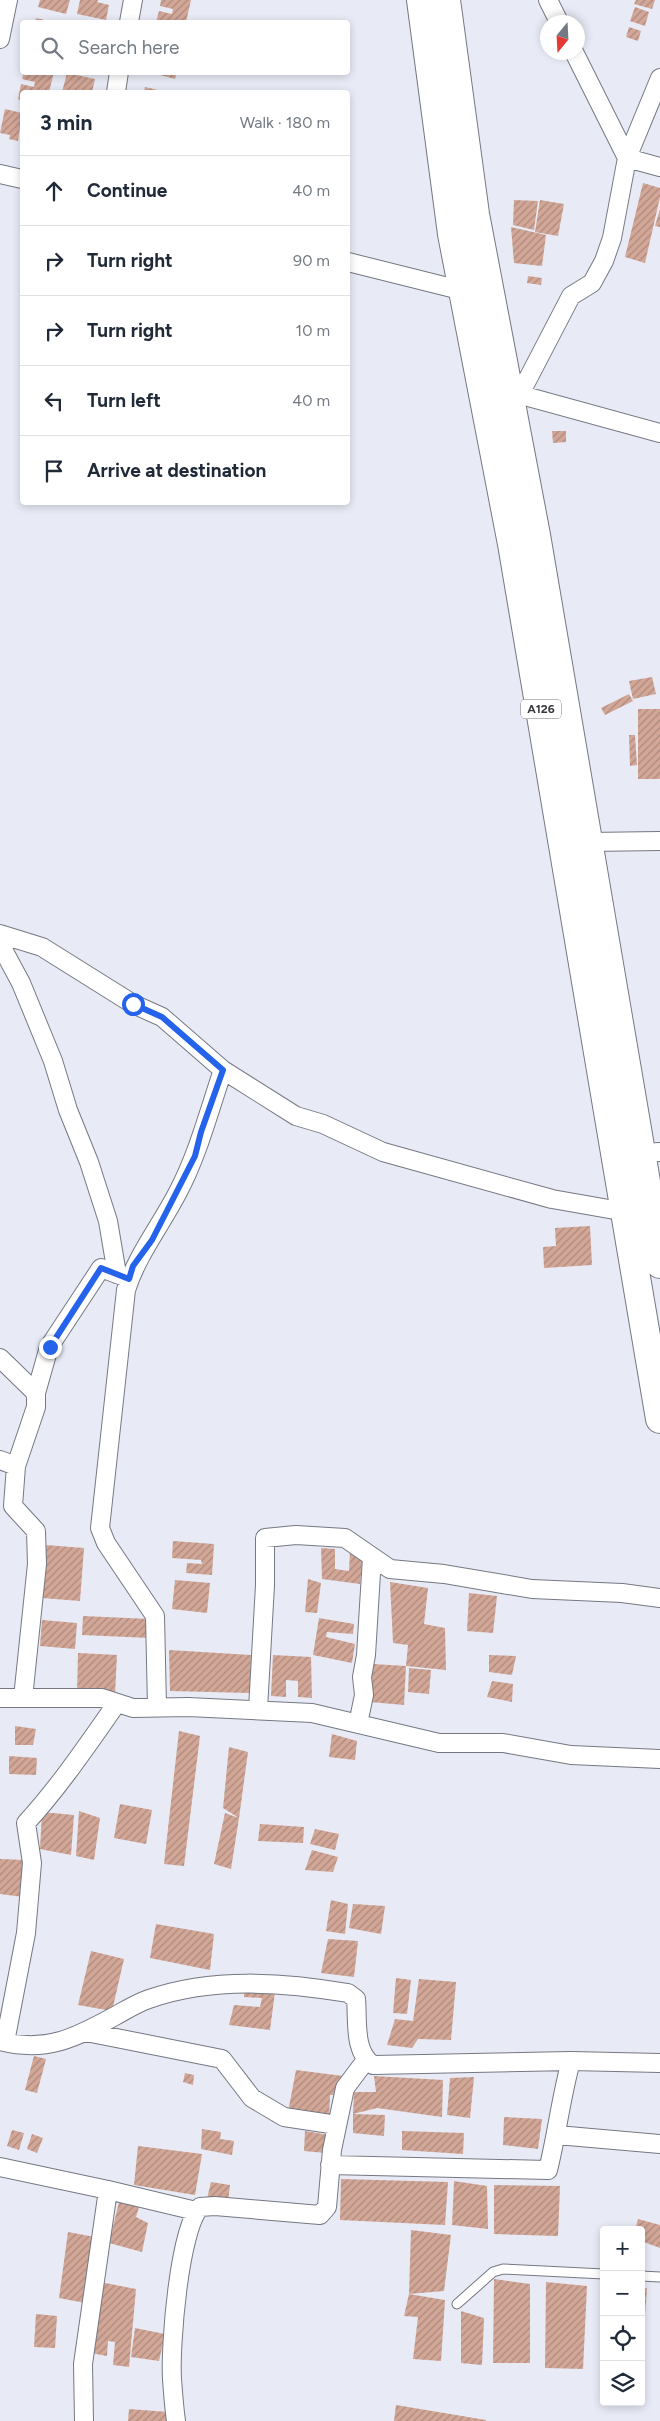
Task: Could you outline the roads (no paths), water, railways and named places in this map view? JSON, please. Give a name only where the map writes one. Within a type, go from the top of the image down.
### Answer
[{"type":"highway","name":"A126","points":[[421,0],[442,168],[511,534],[660,1419]]},
{"type":"highway","name":"A126","points":[[446,0],[475,214],[515,393],[538,544],[588,842],[651,1152],[660,1264]]},
{"type":"street","points":[[0,39],[8,0]]},
{"type":"street","points":[[129,20],[133,0]]},
{"type":"street","points":[[548,0],[556,15]]},
{"type":"street","points":[[578,60],[627,158],[660,168]]},
{"type":"street","points":[[116,90],[119,75]]},
{"type":"street","points":[[660,78],[627,158],[612,238],[598,275],[592,283],[570,296],[515,393],[660,433]]},
{"type":"street","points":[[0,174],[20,179]]},
{"type":"street","points":[[350,262],[464,291]]},
{"type":"street","points":[[588,842],[660,841]]},
{"type":"street","points":[[0,934],[42,947],[133,1004],[162,1017],[223,1070],[296,1116],[323,1124],[383,1152],[552,1199],[626,1212]]},
{"type":"street","points":[[0,944],[21,983],[53,1061],[68,1110],[89,1162],[108,1221],[126,1290],[100,1528],[106,1543],[155,1616],[157,1707]]},
{"type":"street","points":[[123,1276],[133,1266],[152,1240],[195,1156],[201,1132],[223,1070]]},
{"type":"street","points":[[23,1698],[37,1564],[36,1530],[13,1506],[8,1463],[36,1407],[36,1392],[50,1347],[73,1308],[101,1268],[123,1276]]},
{"type":"street","points":[[0,1358],[36,1392]]},
{"type":"street","points":[[258,1709],[265,1585],[265,1538],[296,1535],[345,1538],[390,1569],[444,1574],[532,1589],[622,1593],[660,1598]]},
{"type":"street","points":[[358,1724],[364,1695],[362,1677],[366,1655],[372,1557]]},
{"type":"street","points":[[0,1698],[102,1698],[133,1708],[258,1709],[312,1713],[439,1743],[503,1743],[571,1755],[660,1759]]},
{"type":"street","points":[[117,1703],[68,1772],[26,1823],[32,1863],[26,1933],[3,2042],[38,2045],[53,2043],[86,2032],[148,1999],[209,1985],[248,1984],[332,1990],[348,1993],[356,1998],[360,2049],[366,2060],[373,2065],[571,2061],[660,2063]]},
{"type":"street","points":[[86,2032],[222,2059],[252,2098],[284,2117],[337,2125]]},
{"type":"street","points":[[176,2421],[172,2378],[175,2309],[190,2224],[196,2211],[200,2207],[215,2206],[320,2215],[327,2207],[330,2165],[345,2088],[366,2060]]},
{"type":"street","points":[[330,2165],[548,2170],[557,2136],[562,2094],[571,2061]]},
{"type":"street","points":[[557,2136],[660,2144]]},
{"type":"street","points":[[0,2167],[196,2211]]},
{"type":"street","points":[[84,2421],[83,2364],[108,2190]]},
{"type":"lane","points":[[457,2304],[493,2272],[503,2269],[600,2274]]},
{"type":"lane","points":[[645,2276],[660,2277]]}]
